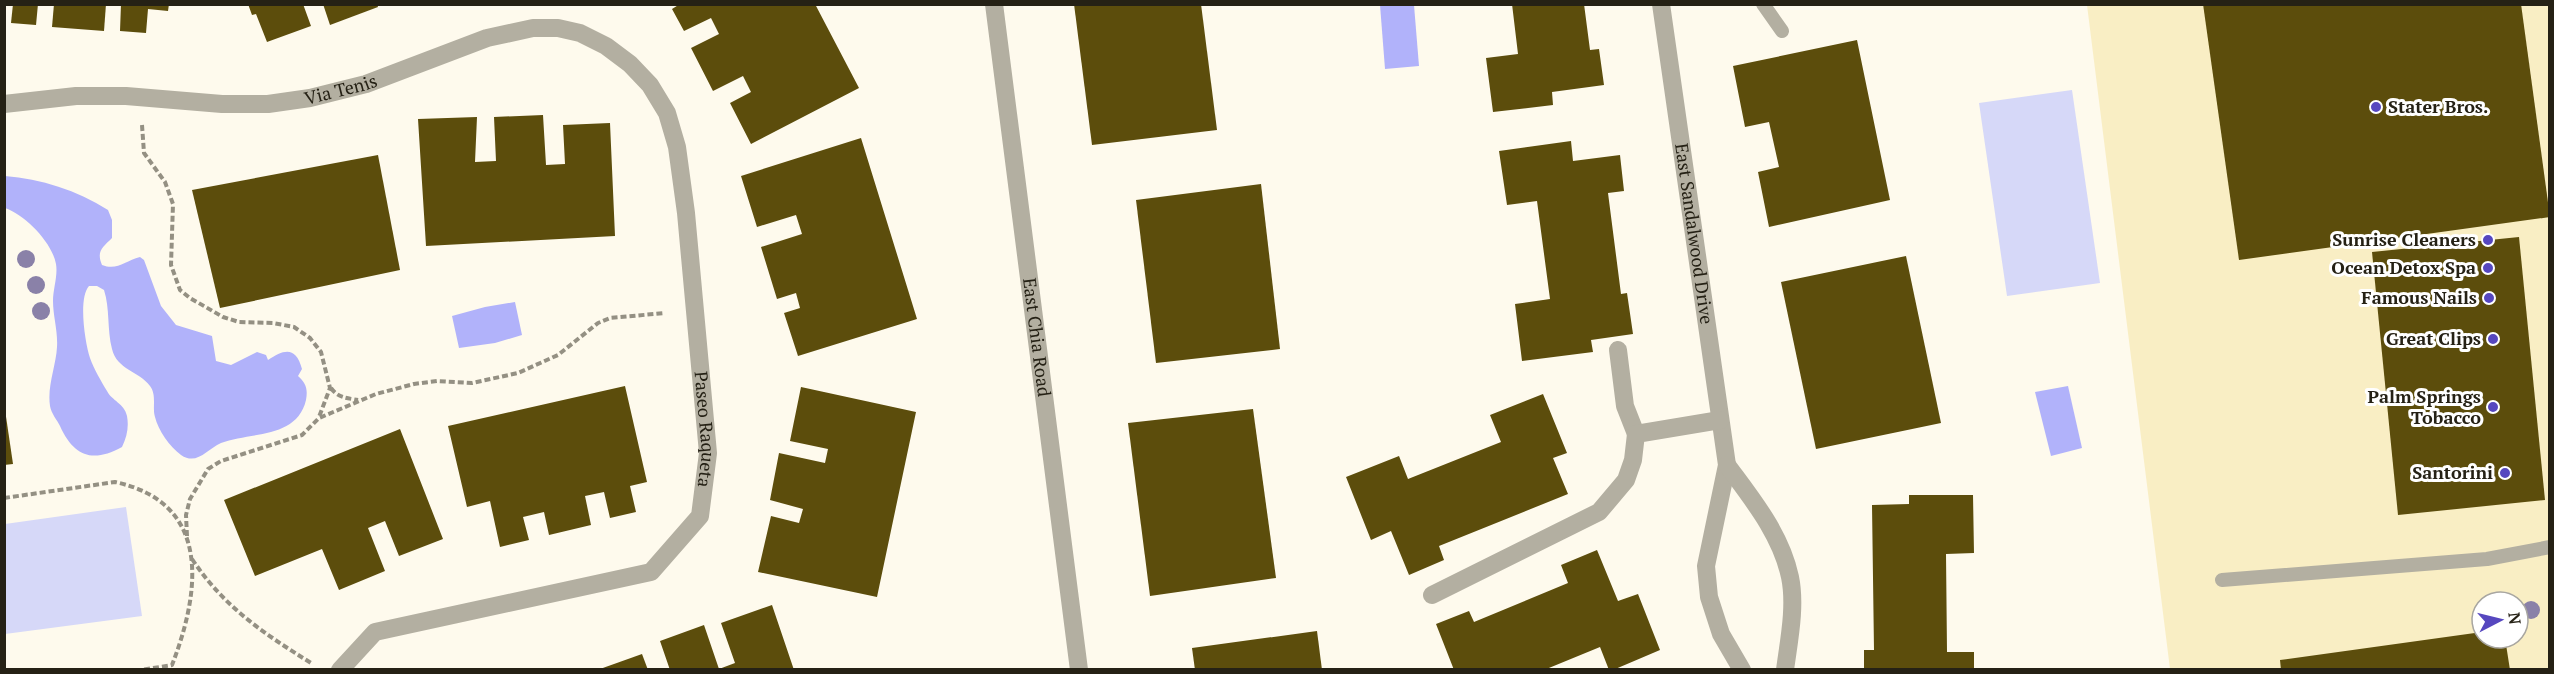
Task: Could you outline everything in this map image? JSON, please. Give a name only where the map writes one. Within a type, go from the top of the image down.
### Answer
[{"type":"street","name":"East Chia Road","points":[[994,4],[1079,669]]},
{"type":"street","name":"East Sandalwood Drive","points":[[1661,4],[1727,465],[1707,566],[1709,597],[1721,634],[1742,669]]},
{"type":"street","name":"Via Tenis","points":[[4,104],[76,96],[126,96],[222,104],[268,104],[310,98],[366,84],[487,38],[533,28],[558,28],[580,33],[606,46],[630,64],[650,85]]},
{"type":"street","name":"Paseo Raqueta","points":[[340,669],[375,632],[651,572],[700,516],[708,453],[686,213],[677,147],[667,113],[650,85]]},
{"type":"street","points":[[1432,595],[1599,512],[1626,480],[1633,460],[1635,434],[1625,406],[1618,350]]},
{"type":"street","points":[[1635,434],[1720,420]]},
{"type":"street","name":"East Sandalwood Drive","points":[[1727,465],[1774,532],[1791,578],[1792,608],[1785,669]]},
{"type":"lane","points":[[1763,4],[1782,31]]},
{"type":"lane","points":[[2222,580],[2487,559],[2550,547]]},
{"type":"path","points":[[142,125],[144,153],[165,182],[173,204],[171,265],[180,290],[206,307],[238,322],[273,323],[294,327],[310,338],[321,352],[330,388],[335,394],[344,398],[361,400]]},
{"type":"path","points":[[141,669],[172,665],[189,612],[192,593],[192,558],[187,536],[186,515],[190,499],[208,469],[231,456],[302,435],[319,418],[361,400],[414,384],[437,381],[472,383],[518,373],[558,355],[598,324],[610,318],[665,313]]},
{"type":"path","points":[[319,418],[330,388]]},
{"type":"path","points":[[4,498],[115,482],[132,485],[148,494],[179,520],[187,536]]},
{"type":"path","points":[[192,558],[235,611],[256,629],[311,663]]},
{"type":"shaded area","points":[[2087,5],[2549,5],[2549,669],[2170,669]]},
{"type":"shaded area","points":[[2072,90],[2100,283],[2007,296],[1979,103]]},
{"type":"shaded area","points":[[126,507],[142,616],[5,634],[5,524]]},
{"type":"water","points":[[1380,5],[1414,5],[1419,66],[1385,69]]},
{"type":"water","points":[[5,176],[58,187],[108,210],[112,220],[112,238],[100,253],[102,265],[117,266],[140,257],[144,260],[161,306],[176,325],[212,336],[216,361],[231,365],[257,352],[266,355],[268,360],[284,352],[293,353],[302,369],[298,376],[306,389],[306,400],[301,413],[283,428],[221,443],[197,458],[192,459],[181,455],[169,443],[159,427],[154,413],[153,393],[150,386],[118,362],[115,356],[110,342],[104,290],[97,286],[89,286],[83,310],[88,351],[107,391],[125,412],[128,428],[122,447],[112,452],[93,456],[78,450],[65,436],[50,406],[57,347],[53,301],[56,264],[49,247],[36,230],[21,217],[5,208]]},
{"type":"water","points":[[515,302],[522,335],[495,343],[459,348],[452,316]]},
{"type":"water","points":[[2068,386],[2082,448],[2051,456],[2035,392]]},
{"type":"building","points":[[13,4],[38,4],[36,25],[11,23]]},
{"type":"building","points":[[54,4],[106,4],[104,31],[52,27]]},
{"type":"building","points":[[121,4],[169,4],[168,11],[148,9],[146,33],[120,31]]},
{"type":"building","points":[[248,4],[303,4],[311,26],[267,42],[256,14],[252,15]]},
{"type":"building","points":[[323,4],[377,4],[378,7],[330,25]]},
{"type":"building","points":[[680,4],[815,4],[859,88],[751,144],[730,103],[751,92],[743,76],[713,91],[691,48],[719,34],[711,18],[684,31],[672,9]]},
{"type":"building","points":[[1074,4],[1201,4],[1217,130],[1092,145]]},
{"type":"building","points":[[1512,4],[1584,4],[1590,50],[1599,49],[1604,85],[1552,92],[1553,105],[1493,112],[1486,58],[1518,54]]},
{"type":"building","name":"Stater Bros.","points":[[2203,4],[2521,4],[2550,217],[2239,260]]},
{"type":"building","points":[[1857,40],[1890,200],[1769,227],[1758,172],[1779,167],[1769,122],[1745,127],[1733,66]]},
{"type":"building","points":[[543,115],[546,165],[565,164],[563,125],[610,123],[615,236],[426,246],[418,119],[477,117],[475,162],[496,161],[494,117]]},
{"type":"building","points":[[861,138],[917,319],[798,356],[784,313],[800,308],[796,293],[777,299],[761,247],[802,234],[796,215],[757,227],[741,176]]},
{"type":"building","points":[[1571,141],[1573,161],[1620,155],[1624,191],[1608,193],[1621,294],[1627,293],[1633,334],[1591,340],[1593,352],[1522,361],[1515,304],[1550,299],[1537,201],[1507,205],[1499,151]]},
{"type":"building","points":[[378,155],[400,270],[220,308],[192,190]]},
{"type":"building","points":[[1261,184],[1280,349],[1156,363],[1136,200]]},
{"type":"building","points":[[2519,237],[2545,500],[2398,515],[2372,252]]},
{"type":"building","points":[[1906,256],[1941,423],[1816,449],[1781,282]]},
{"type":"building","points":[[625,386],[647,482],[630,486],[636,512],[610,518],[604,492],[585,496],[591,525],[549,535],[544,512],[523,517],[529,540],[500,547],[490,501],[467,507],[448,426]]},
{"type":"building","points":[[801,387],[916,412],[877,597],[758,572],[771,516],[799,523],[803,509],[770,500],[779,453],[825,463],[828,449],[790,441]]},
{"type":"building","points":[[1543,394],[1567,453],[1553,458],[1568,494],[1439,546],[1444,560],[1409,575],[1391,531],[1371,540],[1346,477],[1399,456],[1408,479],[1501,442],[1490,415]]},
{"type":"building","points":[[4,403],[13,464],[4,465]]},
{"type":"building","points":[[1253,409],[1276,578],[1150,596],[1128,423]]},
{"type":"building","points":[[400,429],[443,539],[399,556],[385,521],[368,528],[385,571],[339,590],[322,549],[255,576],[224,500]]},
{"type":"building","points":[[1909,495],[1973,495],[1974,553],[1946,554],[1947,652],[1974,652],[1974,670],[1864,670],[1864,650],[1874,650],[1872,505],[1909,504]]},
{"type":"building","points":[[1597,550],[1618,601],[1638,594],[1660,650],[1613,670],[1609,670],[1600,647],[1544,670],[1454,670],[1436,624],[1469,611],[1474,622],[1568,583],[1561,565]]},
{"type":"building","points":[[772,605],[794,670],[670,670],[660,641],[704,625],[719,669],[735,663],[721,623]]},
{"type":"building","points":[[1317,631],[1322,670],[1195,670],[1192,648]]},
{"type":"building","points":[[2470,634],[2470,650],[2507,650],[2510,670],[2281,670],[2280,660]]},
{"type":"building","points":[[642,654],[648,670],[600,670],[600,669]]},
{"type":"place","name":"Stater Bros.","points":[[2376,107]]},
{"type":"place","name":"Sunrise Cleaners","points":[[2488,240]]},
{"type":"place","name":"Ocean Detox Spa","points":[[2488,268]]},
{"type":"place","name":"Famous Nails","points":[[2489,298]]},
{"type":"place","name":"Great Clips","points":[[2493,339]]},
{"type":"place","name":"Palm Springs Tobacco","points":[[2493,407]]},
{"type":"place","name":"Santorini","points":[[2505,473]]}]
